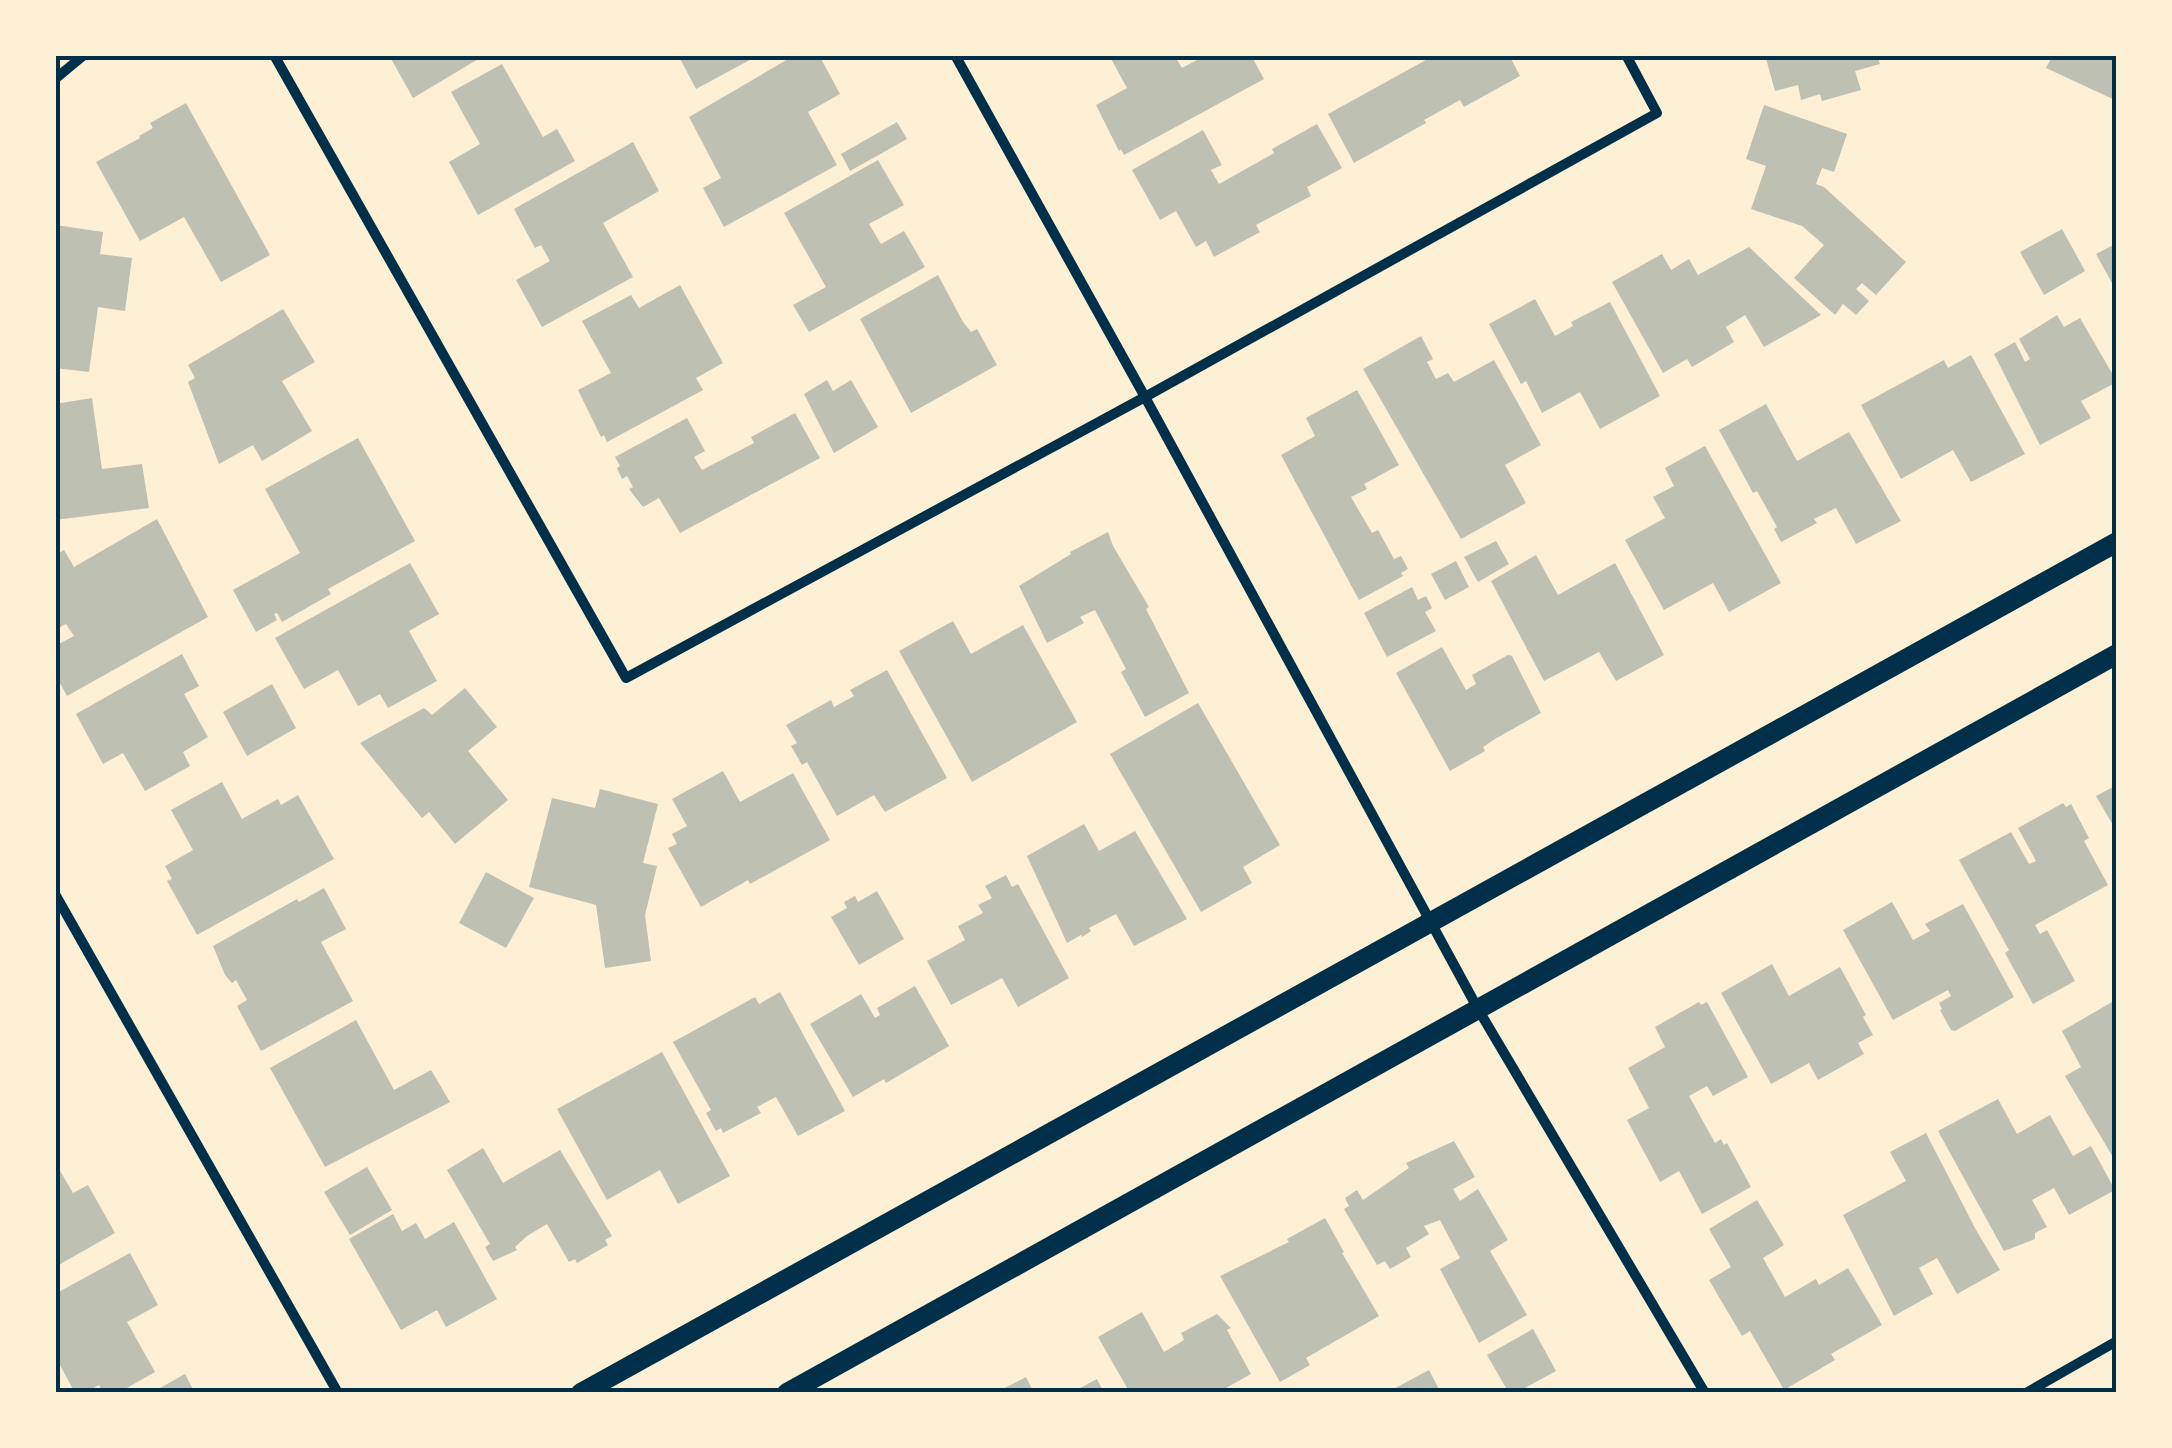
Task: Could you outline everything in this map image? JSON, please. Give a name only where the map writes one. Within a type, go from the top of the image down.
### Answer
[{"type":"main road","points":[[581,1393],[2117,542]]},
{"type":"main road","points":[[788,1393],[2117,654]]},
{"type":"street","points":[[55,80],[84,55]]},
{"type":"street","points":[[274,55],[626,678],[1657,113],[1626,55]]},
{"type":"street","points":[[955,55],[1478,1009],[1705,1393]]},
{"type":"street","points":[[55,894],[338,1393]]},
{"type":"street","points":[[2026,1393],[2117,1341]]},
{"type":"building","points":[[389,55],[485,55],[413,98]]},
{"type":"building","points":[[678,55],[759,55],[696,89]]},
{"type":"building","points":[[795,55],[819,55],[840,94],[808,112],[837,165],[724,227],[703,188],[721,178],[689,117]]},
{"type":"building","points":[[1109,55],[1174,55],[1182,68],[1197,60],[1195,55],[1251,55],[1264,79],[1124,155],[1096,105],[1127,88]]},
{"type":"building","points":[[1435,55],[1509,55],[1520,76],[1464,107],[1460,100],[1354,163],[1328,114]]},
{"type":"building","points":[[1765,55],[1877,55],[1880,64],[1855,71],[1861,90],[1822,101],[1820,94],[1801,100],[1798,85],[1775,91]]},
{"type":"building","points":[[2053,55],[2117,55],[2117,101],[2046,68]]},
{"type":"building","points":[[502,64],[543,137],[557,129],[575,161],[478,215],[449,162],[480,144],[451,92]]},
{"type":"building","points":[[186,103],[270,255],[221,282],[184,217],[140,241],[96,162],[140,138],[153,128],[150,123]]},
{"type":"building","points":[[1764,105],[1847,134],[1834,172],[1822,168],[1816,184],[1906,262],[1876,295],[1862,283],[1856,289],[1869,301],[1856,315],[1843,304],[1835,315],[1794,278],[1824,245],[1802,226],[1751,209],[1766,166],[1746,159]]},
{"type":"building","points":[[897,122],[907,139],[850,171],[841,154]]},
{"type":"building","points":[[1317,124],[1342,168],[1307,187],[1311,196],[1256,225],[1260,232],[1214,257],[1206,241],[1196,247],[1176,211],[1160,220],[1132,170],[1203,130],[1222,165],[1211,170],[1219,184]]},
{"type":"building","points":[[633,142],[659,191],[603,223],[633,277],[542,327],[516,280],[550,261],[541,245],[535,248],[514,209]]},
{"type":"building","points":[[878,160],[904,205],[869,224],[881,244],[904,231],[925,267],[809,332],[793,305],[826,287],[784,213]]},
{"type":"building","points":[[56,225],[103,232],[100,254],[132,258],[125,311],[98,307],[89,372],[55,368]]},
{"type":"building","points":[[2062,229],[2085,271],[2044,295],[2020,252]]},
{"type":"building","points":[[2117,243],[2117,292],[2096,254]]},
{"type":"building","points":[[1749,247],[1821,315],[1764,347],[1745,315],[1726,327],[1734,342],[1692,367],[1687,359],[1663,373],[1612,282],[1662,254],[1671,270],[1689,259],[1698,275]]},
{"type":"building","points":[[938,275],[963,322],[971,332],[977,329],[997,365],[911,413],[860,319]]},
{"type":"building","points":[[680,285],[723,363],[696,378],[703,390],[607,442],[578,390],[611,373],[582,321],[631,295],[639,308]]},
{"type":"building","points":[[1535,299],[1555,336],[1573,326],[1571,322],[1610,302],[1660,396],[1600,429],[1580,392],[1542,413],[1526,381],[1521,384],[1489,324]]},
{"type":"building","points":[[283,309],[315,362],[282,381],[312,431],[262,461],[253,445],[219,464],[188,382],[195,378],[188,365]]},
{"type":"building","points":[[2057,315],[2064,327],[2080,318],[2117,382],[2081,401],[2091,418],[2040,445],[1994,354],[2015,342],[2025,362],[2030,359],[2019,339]]},
{"type":"building","points":[[1421,336],[1433,359],[1427,362],[1436,379],[1448,373],[1454,382],[1494,360],[1541,445],[1505,465],[1526,503],[1461,539],[1363,369]]},
{"type":"building","points":[[1971,355],[2025,454],[1971,482],[1953,450],[1901,479],[1861,405],[1944,360],[1948,368]]},
{"type":"building","points":[[827,380],[833,391],[851,380],[878,427],[834,453],[804,394]]},
{"type":"building","points":[[1357,390],[1399,465],[1364,484],[1367,489],[1351,497],[1372,533],[1378,530],[1394,559],[1401,556],[1408,569],[1401,573],[1403,576],[1359,600],[1281,455],[1315,436],[1306,418]]},
{"type":"building","points":[[92,398],[102,469],[142,464],[149,508],[55,520],[55,404]]},
{"type":"building","points":[[1766,404],[1797,461],[1849,432],[1901,521],[1856,544],[1836,508],[1781,542],[1774,529],[1777,527],[1757,491],[1753,493],[1719,430]]},
{"type":"building","points":[[795,413],[820,458],[680,533],[659,498],[643,507],[629,489],[633,487],[627,476],[622,479],[617,468],[620,466],[615,457],[687,418],[705,451],[694,457],[702,470],[754,443],[751,437]]},
{"type":"building","points":[[358,438],[415,541],[328,589],[331,594],[282,622],[274,614],[277,620],[256,632],[233,590],[300,553],[265,489]]},
{"type":"building","points":[[1705,446],[1781,583],[1729,612],[1713,583],[1664,610],[1625,540],[1665,518],[1653,497],[1674,486],[1665,468]]},
{"type":"building","points":[[157,519],[208,617],[67,696],[55,674],[55,646],[74,636],[66,624],[55,630],[55,555],[64,550],[74,567]]},
{"type":"building","points":[[1108,532],[1189,693],[1145,717],[1121,672],[1126,669],[1095,610],[1080,617],[1084,623],[1047,643],[1019,586]]},
{"type":"building","points":[[1496,541],[1509,564],[1478,582],[1464,557]]},
{"type":"building","points":[[1536,555],[1558,595],[1615,563],[1664,655],[1616,681],[1599,652],[1544,681],[1491,581]]},
{"type":"building","points":[[1456,561],[1469,587],[1445,600],[1431,574]]},
{"type":"building","points":[[410,563],[439,614],[409,631],[437,681],[388,708],[380,694],[358,706],[338,670],[304,689],[275,638]]},
{"type":"building","points":[[1412,587],[1418,600],[1426,596],[1432,608],[1425,612],[1436,631],[1387,657],[1364,613]]},
{"type":"building","points":[[953,621],[971,654],[1023,625],[1077,722],[972,782],[899,651]]},
{"type":"building","points":[[1442,647],[1466,690],[1476,684],[1472,675],[1512,656],[1541,713],[1450,771],[1396,673]]},
{"type":"building","points":[[182,654],[199,686],[184,694],[208,737],[183,752],[190,766],[145,791],[123,753],[103,764],[76,714]]},
{"type":"building","points":[[887,670],[947,778],[885,812],[874,795],[837,816],[807,762],[802,765],[791,746],[797,743],[786,725],[831,700],[834,707],[854,696],[850,690]]},
{"type":"building","points":[[272,684],[296,728],[247,756],[223,712]]},
{"type":"building","points":[[465,688],[497,727],[468,751],[508,800],[455,844],[429,812],[422,818],[360,743],[424,708],[432,715]]},
{"type":"building","points":[[1198,703],[1280,845],[1243,867],[1252,883],[1201,912],[1110,754]]},
{"type":"building","points":[[723,771],[740,802],[793,773],[830,840],[701,907],[668,848],[677,844],[672,834],[687,826],[672,799]]},
{"type":"building","points":[[222,782],[242,819],[278,799],[281,805],[298,795],[334,859],[197,935],[167,881],[172,879],[165,866],[193,850],[171,810]]},
{"type":"building","points":[[2117,785],[2117,832],[2096,796]]},
{"type":"building","points":[[600,789],[658,804],[643,863],[657,866],[645,915],[651,961],[605,968],[596,905],[529,887],[552,798],[595,808]]},
{"type":"building","points":[[2063,803],[2066,807],[2071,804],[2089,838],[2084,841],[2108,885],[2035,925],[2040,934],[2047,930],[2075,981],[2033,1004],[2005,953],[2009,950],[1959,860],[2011,832],[2029,864],[2036,861],[2018,828]]},
{"type":"building","points":[[1084,824],[1099,851],[1135,831],[1187,919],[1134,946],[1116,914],[1067,943],[1027,856]]},
{"type":"building","points":[[486,872],[534,898],[506,948],[459,923]]},
{"type":"building","points":[[1006,875],[1012,887],[1018,884],[1069,978],[1018,1007],[1002,978],[951,1005],[927,961],[965,940],[958,926],[983,913],[978,905],[992,898],[985,886]]},
{"type":"building","points":[[324,888],[346,929],[321,942],[353,1001],[261,1051],[237,1006],[247,1000],[236,980],[232,983],[225,975],[213,946]]},
{"type":"building","points":[[877,891],[904,939],[859,965],[831,917],[847,908],[844,902],[855,896],[858,902]]},
{"type":"building","points":[[1892,902],[1913,940],[1930,931],[1925,924],[1963,904],[2014,997],[1955,1031],[1940,1010],[1939,1003],[1951,996],[1948,990],[1893,1020],[1843,930]]},
{"type":"building","points":[[1772,964],[1789,996],[1840,967],[1873,1035],[1858,1043],[1864,1054],[1818,1080],[1809,1063],[1771,1084],[1721,993]]},
{"type":"building","points":[[915,986],[949,1046],[886,1083],[884,1079],[853,1097],[810,1024],[861,994],[875,1018],[880,1015],[877,1008]]},
{"type":"building","points":[[780,992],[845,1111],[798,1136],[776,1097],[757,1107],[761,1113],[723,1133],[721,1128],[716,1131],[706,1113],[711,1110],[673,1042],[755,997],[759,1004]]},
{"type":"building","points":[[1699,1002],[1707,1002],[1748,1077],[1713,1096],[1707,1086],[1689,1096],[1715,1143],[1721,1139],[1724,1145],[1727,1143],[1751,1187],[1702,1214],[1679,1171],[1660,1182],[1627,1120],[1649,1108],[1628,1068],[1665,1047],[1655,1027]]},
{"type":"building","points":[[2112,1002],[2117,1012],[2117,1164],[2065,1076],[2081,1067],[2062,1031]]},
{"type":"building","points":[[356,1020],[394,1090],[431,1070],[450,1102],[325,1167],[270,1068]]},
{"type":"building","points":[[662,1052],[730,1176],[678,1204],[660,1170],[607,1200],[557,1109]]},
{"type":"building","points":[[1998,1099],[2017,1134],[2050,1115],[2073,1156],[2091,1146],[2115,1190],[2069,1215],[2054,1188],[2032,1200],[2047,1227],[2035,1233],[2035,1239],[2004,1251],[1938,1131]]},
{"type":"building","points":[[1926,1133],[2000,1270],[1957,1294],[1937,1258],[1919,1268],[1933,1294],[1894,1316],[1843,1215],[1906,1181],[1890,1152]]},
{"type":"building","points":[[1454,1141],[1475,1177],[1453,1189],[1460,1201],[1478,1189],[1508,1240],[1490,1251],[1527,1315],[1479,1343],[1440,1269],[1460,1258],[1440,1220],[1424,1226],[1429,1234],[1406,1248],[1411,1257],[1390,1269],[1385,1261],[1377,1265],[1344,1209],[1349,1206],[1345,1198],[1357,1190],[1363,1200],[1409,1168],[1406,1163]]},
{"type":"building","points":[[483,1148],[503,1183],[560,1150],[612,1236],[605,1240],[608,1245],[577,1263],[575,1259],[569,1262],[547,1224],[527,1236],[515,1247],[517,1250],[493,1261],[485,1247],[490,1244],[447,1170]]},
{"type":"building","points":[[55,1162],[73,1193],[88,1185],[115,1233],[55,1267]]},
{"type":"building","points":[[367,1167],[392,1210],[350,1235],[324,1192]]},
{"type":"building","points":[[1757,1200],[1784,1245],[1763,1258],[1785,1297],[1816,1279],[1819,1285],[1848,1268],[1882,1325],[1831,1354],[1835,1360],[1784,1390],[1750,1331],[1742,1336],[1709,1280],[1731,1267],[1709,1229]]},
{"type":"building","points":[[393,1214],[402,1231],[416,1223],[425,1239],[454,1222],[497,1299],[446,1327],[437,1310],[401,1330],[349,1239]]},
{"type":"building","points":[[1325,1218],[1379,1316],[1306,1358],[1310,1365],[1280,1382],[1220,1276],[1289,1242],[1287,1239]]},
{"type":"building","points":[[130,1253],[158,1305],[127,1322],[155,1372],[118,1393],[103,1393],[99,1385],[85,1393],[75,1393],[55,1356],[55,1294]]},
{"type":"building","points":[[1142,1312],[1164,1352],[1184,1340],[1181,1333],[1217,1314],[1231,1328],[1227,1330],[1251,1374],[1217,1393],[1130,1393],[1098,1337]]},
{"type":"building","points":[[1533,1329],[1556,1371],[1509,1393],[1487,1355]]},
{"type":"building","points":[[1429,1370],[1441,1393],[1386,1393]]},
{"type":"building","points":[[185,1374],[195,1393],[151,1393]]},
{"type":"building","points":[[1026,1377],[1034,1393],[995,1393]]},
{"type":"building","points":[[1097,1379],[1104,1393],[1071,1393]]}]
